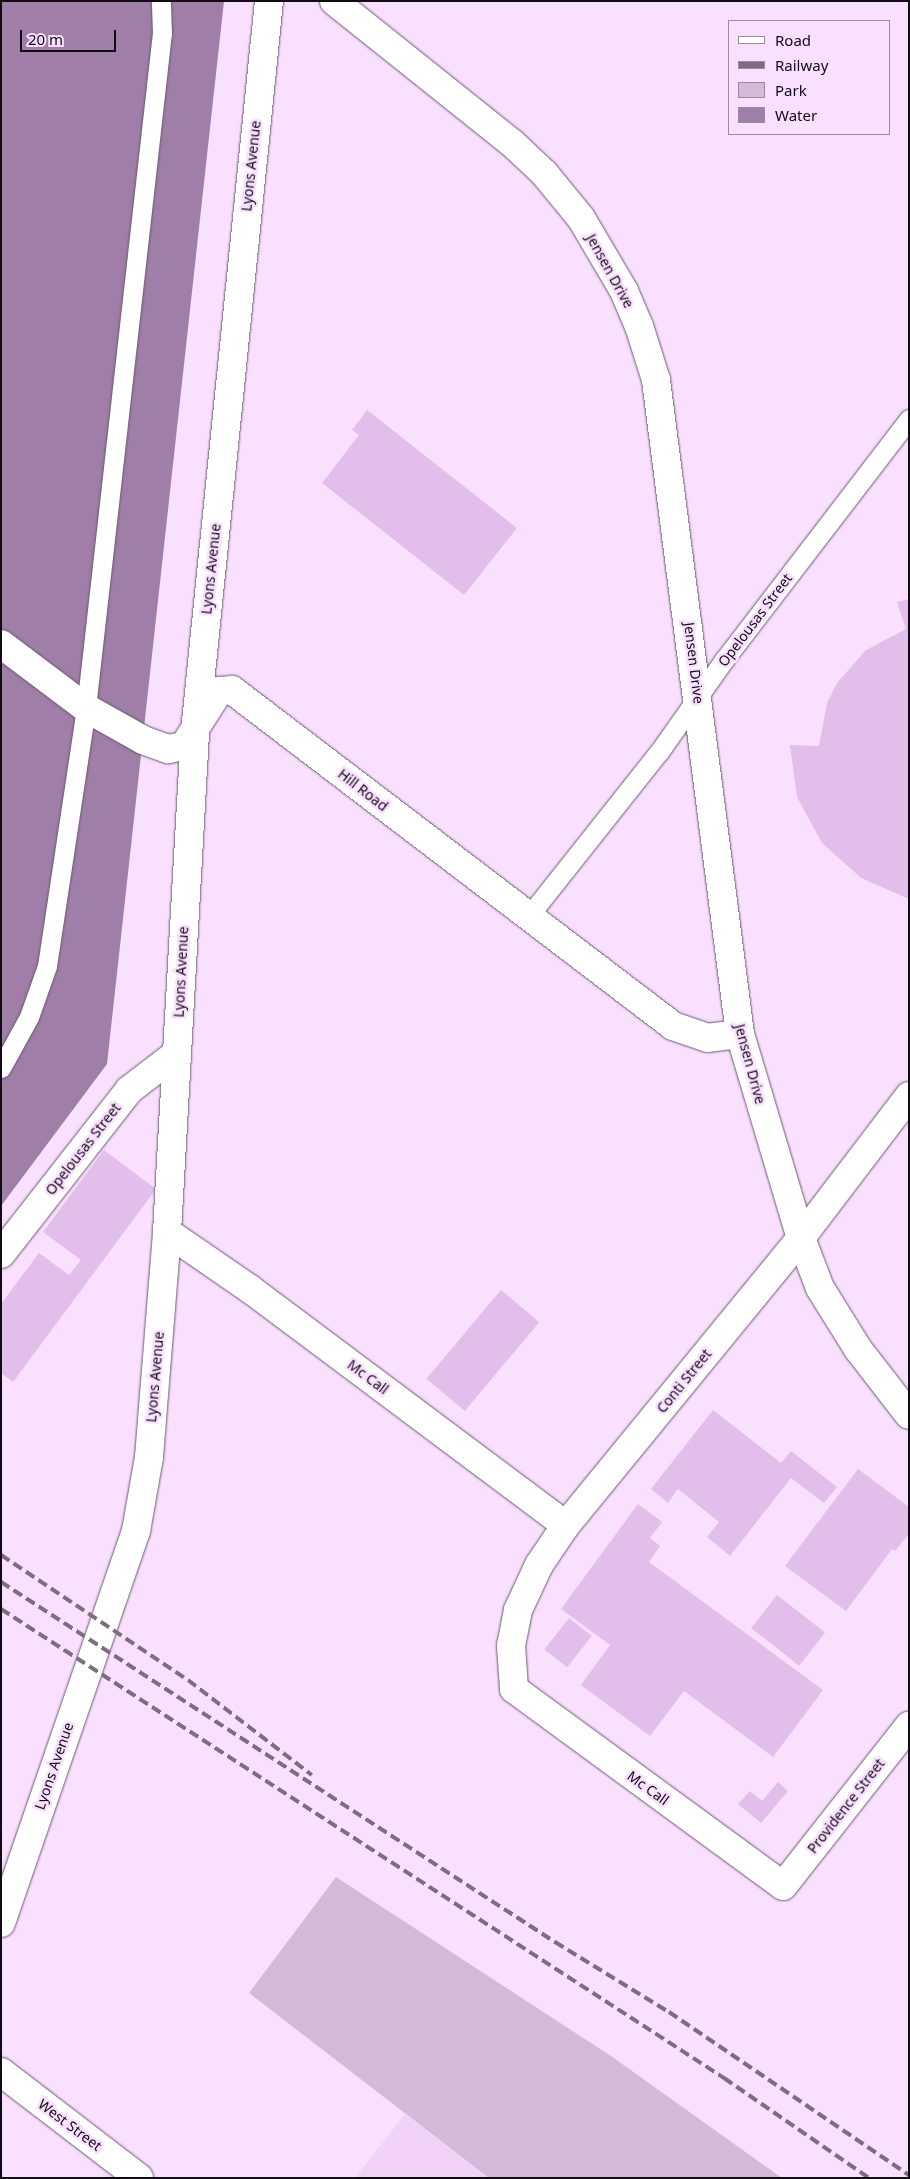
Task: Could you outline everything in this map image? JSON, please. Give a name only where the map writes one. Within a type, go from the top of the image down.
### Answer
[{"type":"street","name":"Lyons Avenue","points":[[1,1923],[136,1531],[149,1457],[167,1232],[196,732],[269,1]]},
{"type":"street","name":"Jensen Drive","points":[[334,1],[512,143],[544,172],[581,218],[624,291],[656,380],[740,1034],[801,1238],[820,1288],[858,1349],[909,1415]]},
{"type":"street","name":"Hill Road","points":[[1,644],[86,708],[143,740],[168,749],[184,746],[196,732],[219,691],[232,690],[673,1026],[707,1038],[740,1034]]},
{"type":"street","name":"Opelousas Street","points":[[1,1254],[129,1090],[176,1054]]},
{"type":"street","name":"Conti Street","points":[[514,1689],[511,1645],[518,1610],[539,1565],[566,1525],[801,1238],[909,1096]]},
{"type":"street","name":"Mc Call","points":[[167,1232],[250,1289],[566,1525]]},
{"type":"street","name":"Mc Call","points":[[514,1689],[783,1886]]},
{"type":"street","name":"Providence Street","points":[[783,1886],[909,1726]]},
{"type":"street","name":"West Street","points":[[1,2072],[139,2178]]},
{"type":"lane","points":[[1,1068],[29,1018],[47,966],[86,708],[162,33],[161,1]]},
{"type":"lane","name":"Opelousas Street","points":[[528,917],[659,752],[698,696],[909,419]]},
{"type":"shaded area","points":[[405,2114],[489,2178],[355,2178]]},
{"type":"green space","points":[[336,1877],[611,2056],[782,2178],[489,2178],[249,1993]]},
{"type":"water","points":[[1,1],[224,1],[107,1064],[1,1206]]},
{"type":"building","points":[[367,410],[517,528],[464,595],[322,483],[359,435],[352,430]]},
{"type":"building","points":[[909,599],[909,899],[861,878],[822,843],[797,797],[790,745],[819,746],[827,703],[837,683],[866,650],[906,629],[897,602]]},
{"type":"building","points":[[104,1150],[156,1189],[13,1382],[1,1373],[1,1304],[39,1253],[69,1275],[81,1260],[43,1232]]},
{"type":"building","points":[[501,1290],[539,1322],[465,1411],[426,1379]]},
{"type":"building","points":[[713,1410],[781,1463],[791,1451],[837,1487],[824,1503],[791,1478],[730,1556],[707,1537],[719,1522],[678,1489],[668,1503],[651,1489]]},
{"type":"building","points":[[858,1469],[909,1507],[909,1534],[895,1551],[892,1549],[846,1611],[785,1566]]},
{"type":"building","points":[[638,1504],[662,1522],[650,1538],[660,1546],[649,1562],[823,1690],[773,1757],[684,1691],[650,1736],[581,1685],[610,1645],[561,1609]]},
{"type":"building","points":[[777,1595],[825,1633],[799,1666],[751,1628]]},
{"type":"building","points":[[569,1618],[592,1636],[567,1667],[544,1650]]},
{"type":"building","points":[[778,1782],[788,1791],[761,1823],[738,1804],[750,1791],[762,1801]]},
{"type":"railway","points":[[1,1555],[188,1680],[312,1775]]},
{"type":"railway","points":[[1,1582],[555,1942],[669,2012],[909,2175]]},
{"type":"railway","points":[[1,1609],[724,2078],[869,2178]]}]
